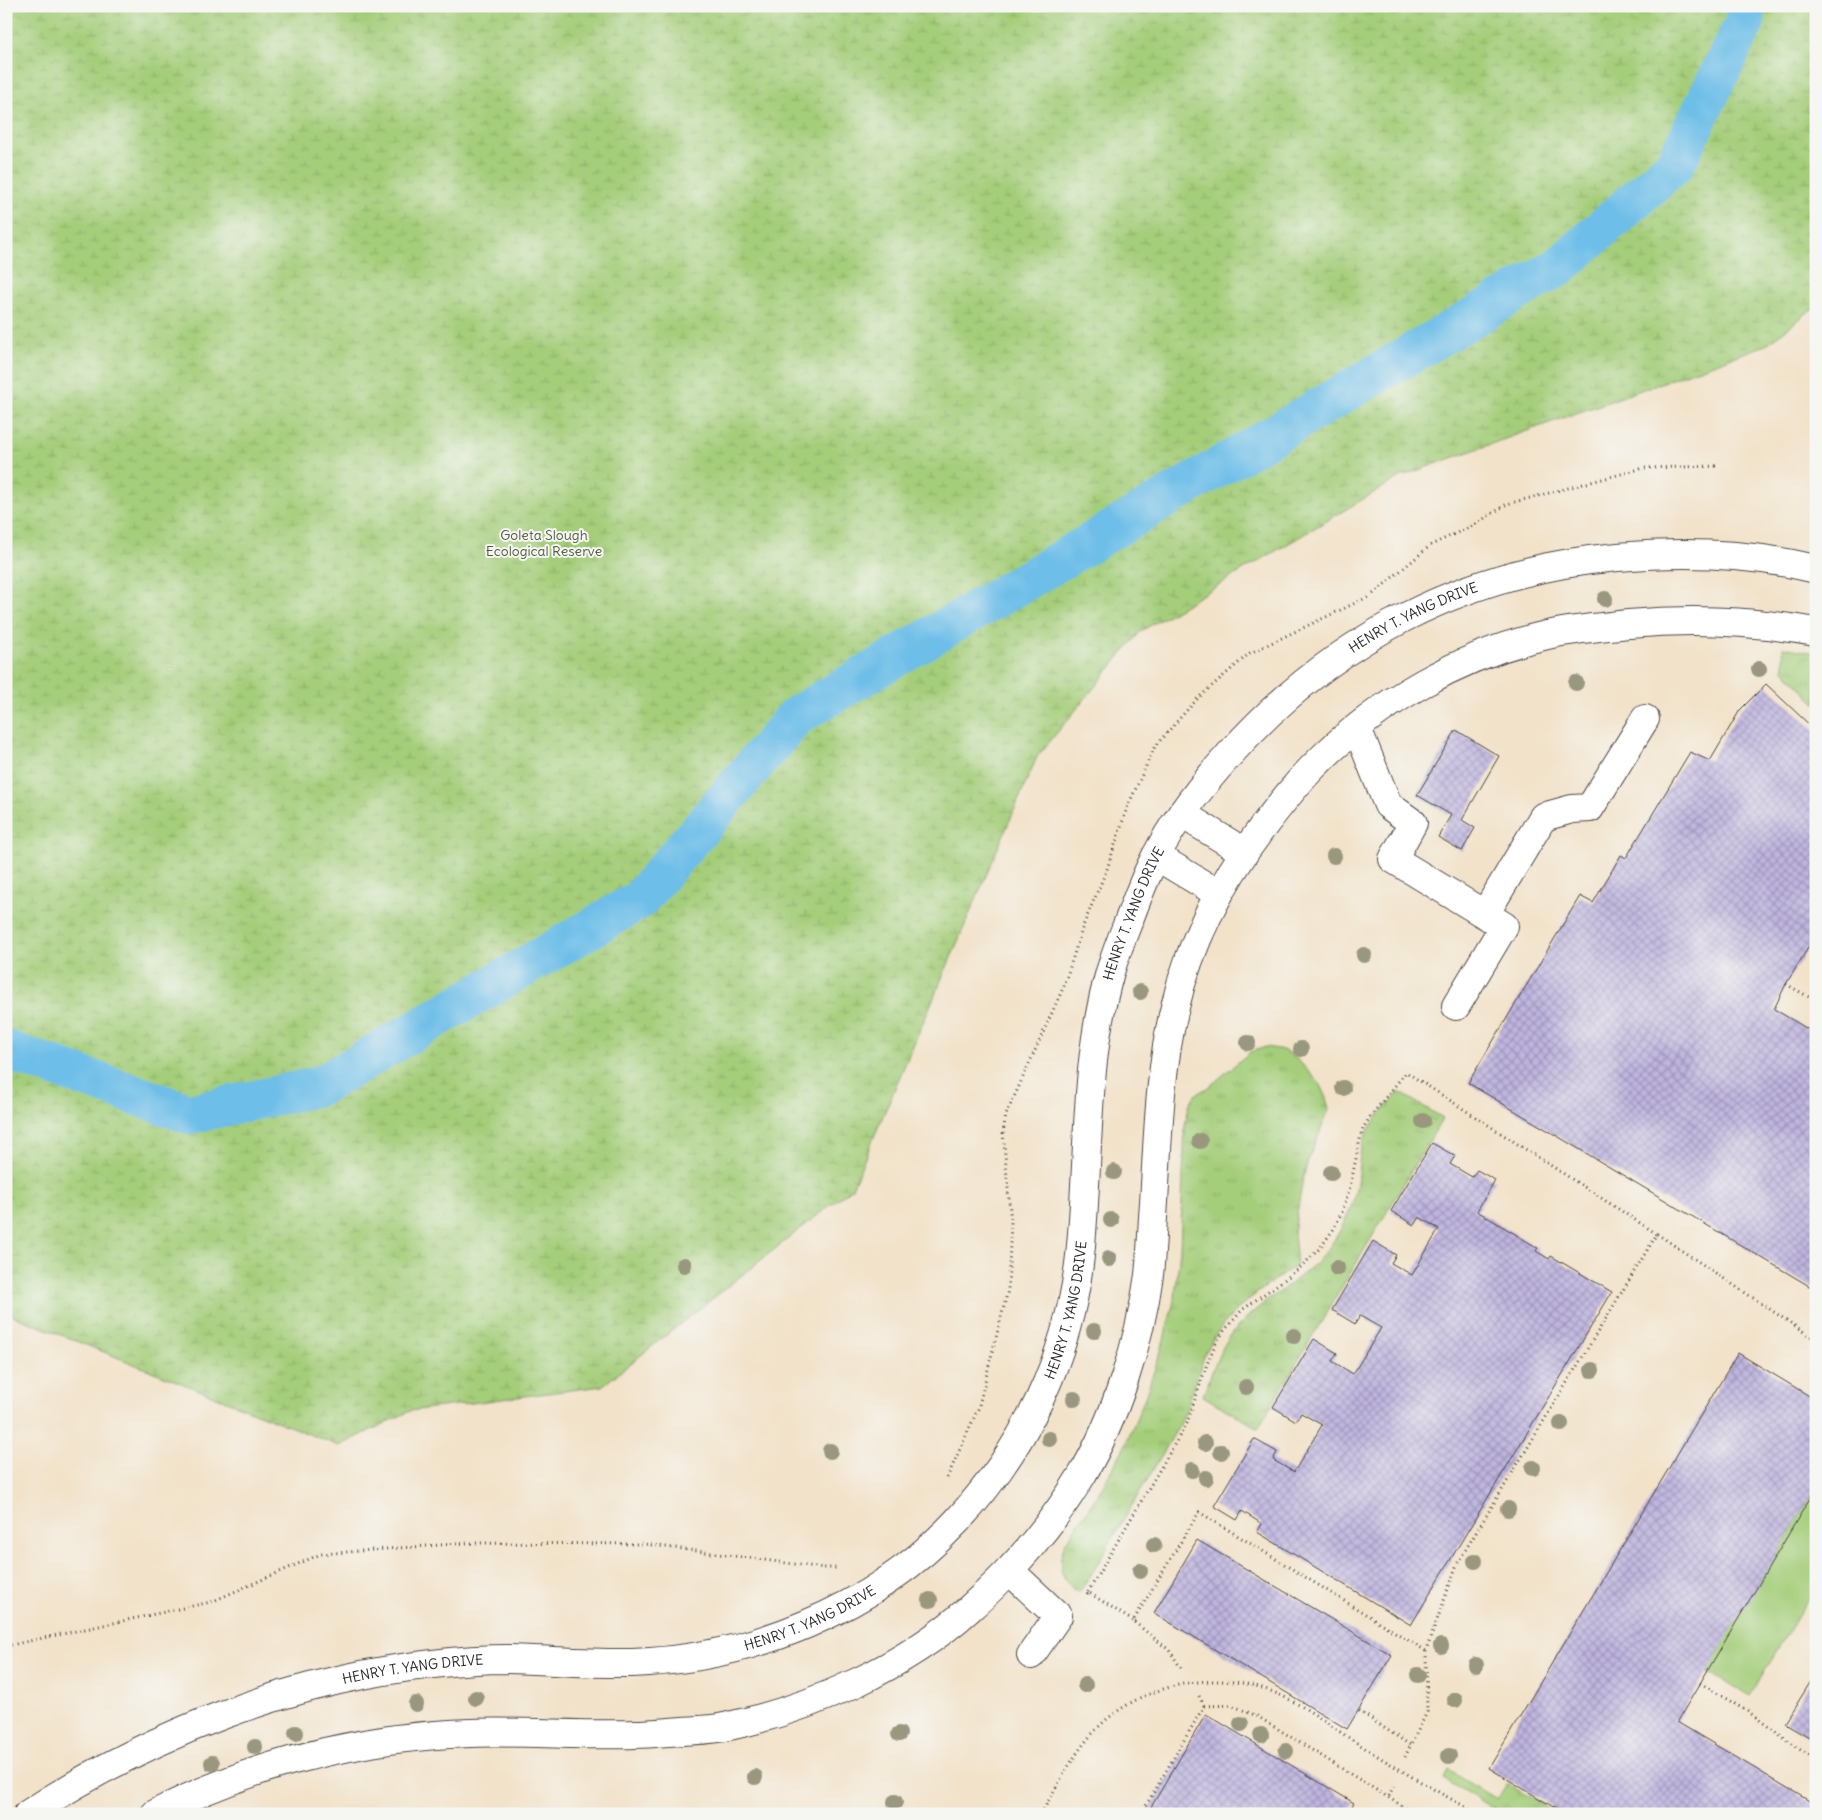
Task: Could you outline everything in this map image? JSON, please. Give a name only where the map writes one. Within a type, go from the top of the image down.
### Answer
[{"type":"main road","name":"HENRY T. YANG DRIVE","points":[[28,1814],[55,1796],[114,1763],[174,1734],[237,1710],[300,1690],[366,1675],[431,1664],[500,1659],[633,1663],[692,1657],[744,1646],[797,1628],[856,1600],[911,1564],[955,1523],[1001,1468],[1028,1425],[1054,1369],[1068,1320],[1080,1258],[1090,1074],[1097,1024],[1111,968],[1156,856],[1206,780],[1250,731],[1285,697],[1369,636],[1422,608],[1474,586],[1531,569],[1587,559],[1655,553],[1721,554],[1787,562],[1816,569]]},
{"type":"main road","points":[[155,1814],[177,1802],[238,1778],[302,1758],[366,1744],[432,1735],[488,1732],[638,1734],[724,1728],[799,1707],[867,1677],[922,1646],[965,1614],[1010,1571],[1043,1531],[1084,1473],[1116,1406],[1139,1328],[1149,1272],[1163,1064],[1175,1005],[1184,974],[1201,931],[1219,894],[1244,852],[1281,803],[1316,763],[1357,728],[1401,697],[1448,670],[1497,650],[1548,634],[1651,622],[1719,620],[1783,626],[1816,632]]},
{"type":"main road","points":[[1485,914],[1543,817],[1572,809],[1590,808],[1645,719]]},
{"type":"main road","points":[[1357,728],[1388,805],[1414,823],[1393,859],[1504,926],[1456,1006]]},
{"type":"main road","points":[[1182,814],[1244,852]]},
{"type":"main road","points":[[1156,856],[1219,894]]},
{"type":"main road","points":[[1010,1571],[1058,1616],[1031,1654]]},
{"type":"path","points":[[944,1483],[978,1409],[1008,1290],[1011,1222],[1002,1132],[1006,1115],[1064,986],[1083,926],[1108,869],[1127,808],[1156,746],[1198,698],[1250,654],[1373,594],[1431,545],[1474,525],[1507,504],[1644,468],[1717,466]]},
{"type":"path","points":[[1786,984],[1816,1001]]},
{"type":"path","points":[[1058,1616],[1080,1603],[1088,1592],[1187,1423],[1207,1364],[1215,1345],[1224,1331],[1242,1310],[1299,1269],[1320,1248],[1333,1230],[1344,1210],[1362,1130],[1406,1072],[1657,1234],[1816,1340]]},
{"type":"path","points":[[1405,1757],[1427,1712],[1426,1651],[1457,1564],[1657,1234]]},
{"type":"path","points":[[1133,1621],[1199,1512],[1426,1651]]},
{"type":"path","points":[[6,1646],[211,1602],[321,1554],[466,1543],[644,1544],[824,1568],[846,1566]]},
{"type":"path","points":[[1088,1592],[1133,1621],[1169,1650],[1182,1668]]},
{"type":"path","points":[[1041,1814],[1073,1757],[1093,1732],[1112,1714],[1158,1690],[1190,1683],[1226,1682],[1272,1691],[1478,1814]]},
{"type":"path","points":[[1700,1683],[1750,1713],[1799,1749],[1816,1759]]},
{"type":"path","points":[[1199,1696],[1204,1706]]},
{"type":"path","points":[[1204,1706],[1231,1705],[1257,1716],[1390,1796],[1415,1814]]},
{"type":"path","points":[[1141,1814],[1204,1706]]},
{"type":"path","points":[[1359,1711],[1410,1745]]},
{"type":"path","points":[[1390,1796],[1394,1784]]},
{"type":"green space","name":"Goleta Slough Ecological Reserve","points":[[6,6],[1816,6],[1816,306],[1766,345],[1402,476],[1141,631],[1037,757],[852,1188],[602,1386],[410,1411],[339,1446],[6,1313]]},
{"type":"green space","points":[[1783,647],[1816,653],[1816,704],[1784,670]]},
{"type":"green space","points":[[1266,1047],[1283,1050],[1297,1059],[1319,1083],[1329,1110],[1303,1178],[1294,1232],[1297,1265],[1245,1303],[1223,1325],[1214,1338],[1206,1352],[1180,1424],[1079,1593],[1067,1583],[1064,1577],[1061,1565],[1062,1551],[1065,1543],[1098,1494],[1124,1448],[1144,1400],[1161,1351],[1175,1297],[1180,1250],[1185,1125],[1189,1105],[1195,1095],[1209,1087],[1250,1052]]},
{"type":"green space","points":[[1399,1092],[1443,1118],[1258,1428],[1203,1396],[1216,1362],[1228,1338],[1234,1331],[1258,1308],[1311,1267],[1333,1242],[1345,1221],[1354,1199],[1360,1156],[1366,1134],[1374,1121]]},
{"type":"green space","points":[[1816,1488],[1816,1599],[1810,1596],[1750,1696],[1706,1671]]},
{"type":"green space","points":[[1448,1770],[1497,1799],[1508,1784],[1557,1814],[1507,1814],[1489,1806],[1444,1779]]},
{"type":"building","points":[[1766,684],[1816,731],[1816,935],[1786,984],[1774,1009],[1816,1034],[1816,1290],[1468,1083],[1580,896],[1593,903],[1621,855],[1626,858],[1690,752],[1710,761],[1740,710]]},
{"type":"building","points":[[1456,730],[1499,756],[1462,820],[1475,828],[1462,851],[1438,837],[1451,815],[1417,795]]},
{"type":"building","points":[[1432,1143],[1455,1156],[1450,1164],[1472,1177],[1477,1170],[1495,1180],[1477,1211],[1538,1248],[1536,1251],[1549,1259],[1551,1256],[1612,1292],[1411,1625],[1257,1532],[1262,1524],[1242,1511],[1237,1520],[1214,1506],[1254,1439],[1277,1452],[1273,1460],[1294,1472],[1322,1425],[1301,1413],[1296,1421],[1273,1407],[1314,1339],[1337,1353],[1332,1361],[1353,1374],[1381,1328],[1360,1316],[1355,1324],[1332,1310],[1373,1241],[1396,1255],[1391,1263],[1412,1275],[1439,1229],[1419,1217],[1414,1225],[1391,1211]]},
{"type":"building","points":[[1738,1353],[1816,1400],[1816,1488],[1677,1722],[1816,1805],[1816,1814],[1565,1814],[1489,1768]]},
{"type":"building","points":[[1197,1540],[1392,1655],[1347,1729],[1154,1613]]},
{"type":"building","points":[[1816,1673],[1816,1741],[1785,1723]]},
{"type":"building","points":[[1206,1714],[1354,1803],[1347,1814],[1147,1814]]},
{"type":"waterway","points":[[6,1050],[190,1114],[320,1086],[639,900],[796,716],[1560,266],[1675,164],[1745,22],[1745,6]]}]
